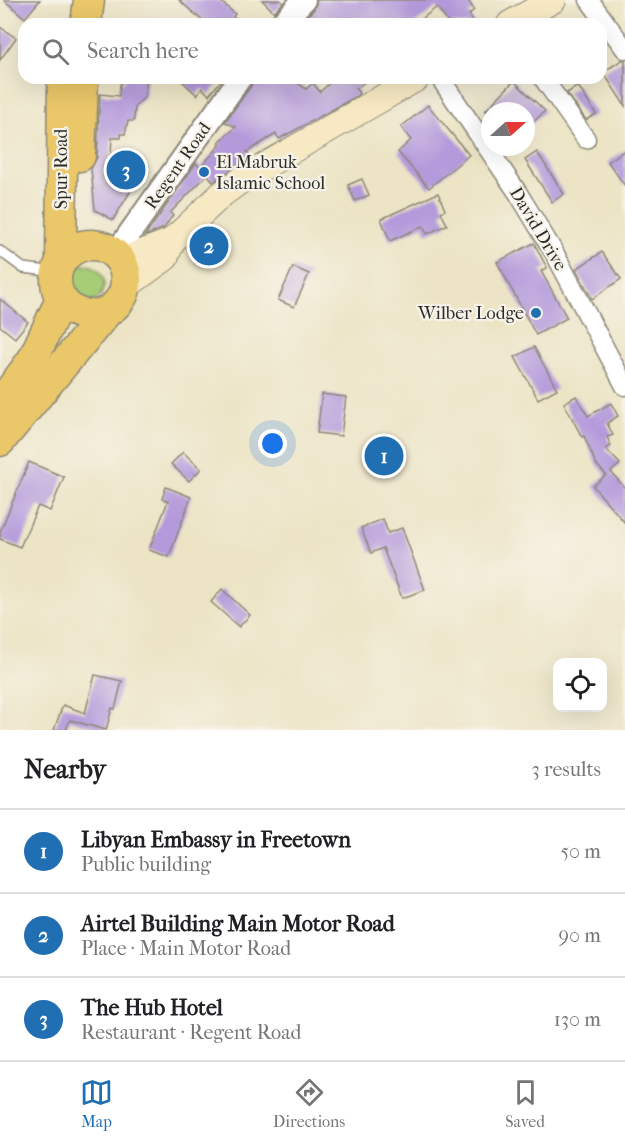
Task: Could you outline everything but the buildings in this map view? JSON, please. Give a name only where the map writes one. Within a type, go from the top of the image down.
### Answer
[{"type":"main road","points":[[68,18],[70,0]]},
{"type":"main road","points":[[87,18],[89,0]]},
{"type":"main road","points":[[521,18],[553,0]]},
{"type":"main road","name":"Spur Road","points":[[63,84],[66,269]]},
{"type":"main road","name":"Spur Road","points":[[66,269],[80,168],[83,84]]},
{"type":"main road","points":[[121,267],[165,258],[172,241],[222,194],[244,178],[407,84]]},
{"type":"main road","points":[[0,404],[33,358],[66,269],[102,246],[121,267],[117,305],[106,313],[0,441]]},
{"type":"main road","points":[[66,269],[81,314],[106,313]]},
{"type":"street","points":[[287,18],[304,0]]},
{"type":"street","points":[[589,0],[602,18]]},
{"type":"street","points":[[607,24],[625,49]]},
{"type":"street","name":"Regent Road","points":[[121,267],[236,84]]},
{"type":"street","name":"David Drive","points":[[444,84],[536,223],[625,386]]},
{"type":"street","points":[[547,84],[586,139]]},
{"type":"lane","points":[[0,251],[23,268],[66,269]]},
{"type":"green space","points":[[85,265],[98,271],[104,284],[98,297],[85,303],[72,297],[66,284],[72,271]]},
{"type":"place","name":"The Hub Hotel","points":[[126,170]]},
{"type":"place","name":"El Mabruk Islamic School","points":[[204,172]]},
{"type":"place","name":"Airtel Building Main Motor Road","points":[[209,246]]},
{"type":"place","name":"Wilber Lodge","points":[[536,313]]},
{"type":"place","name":"Libyan Embassy in Freetown","points":[[384,456]]}]
